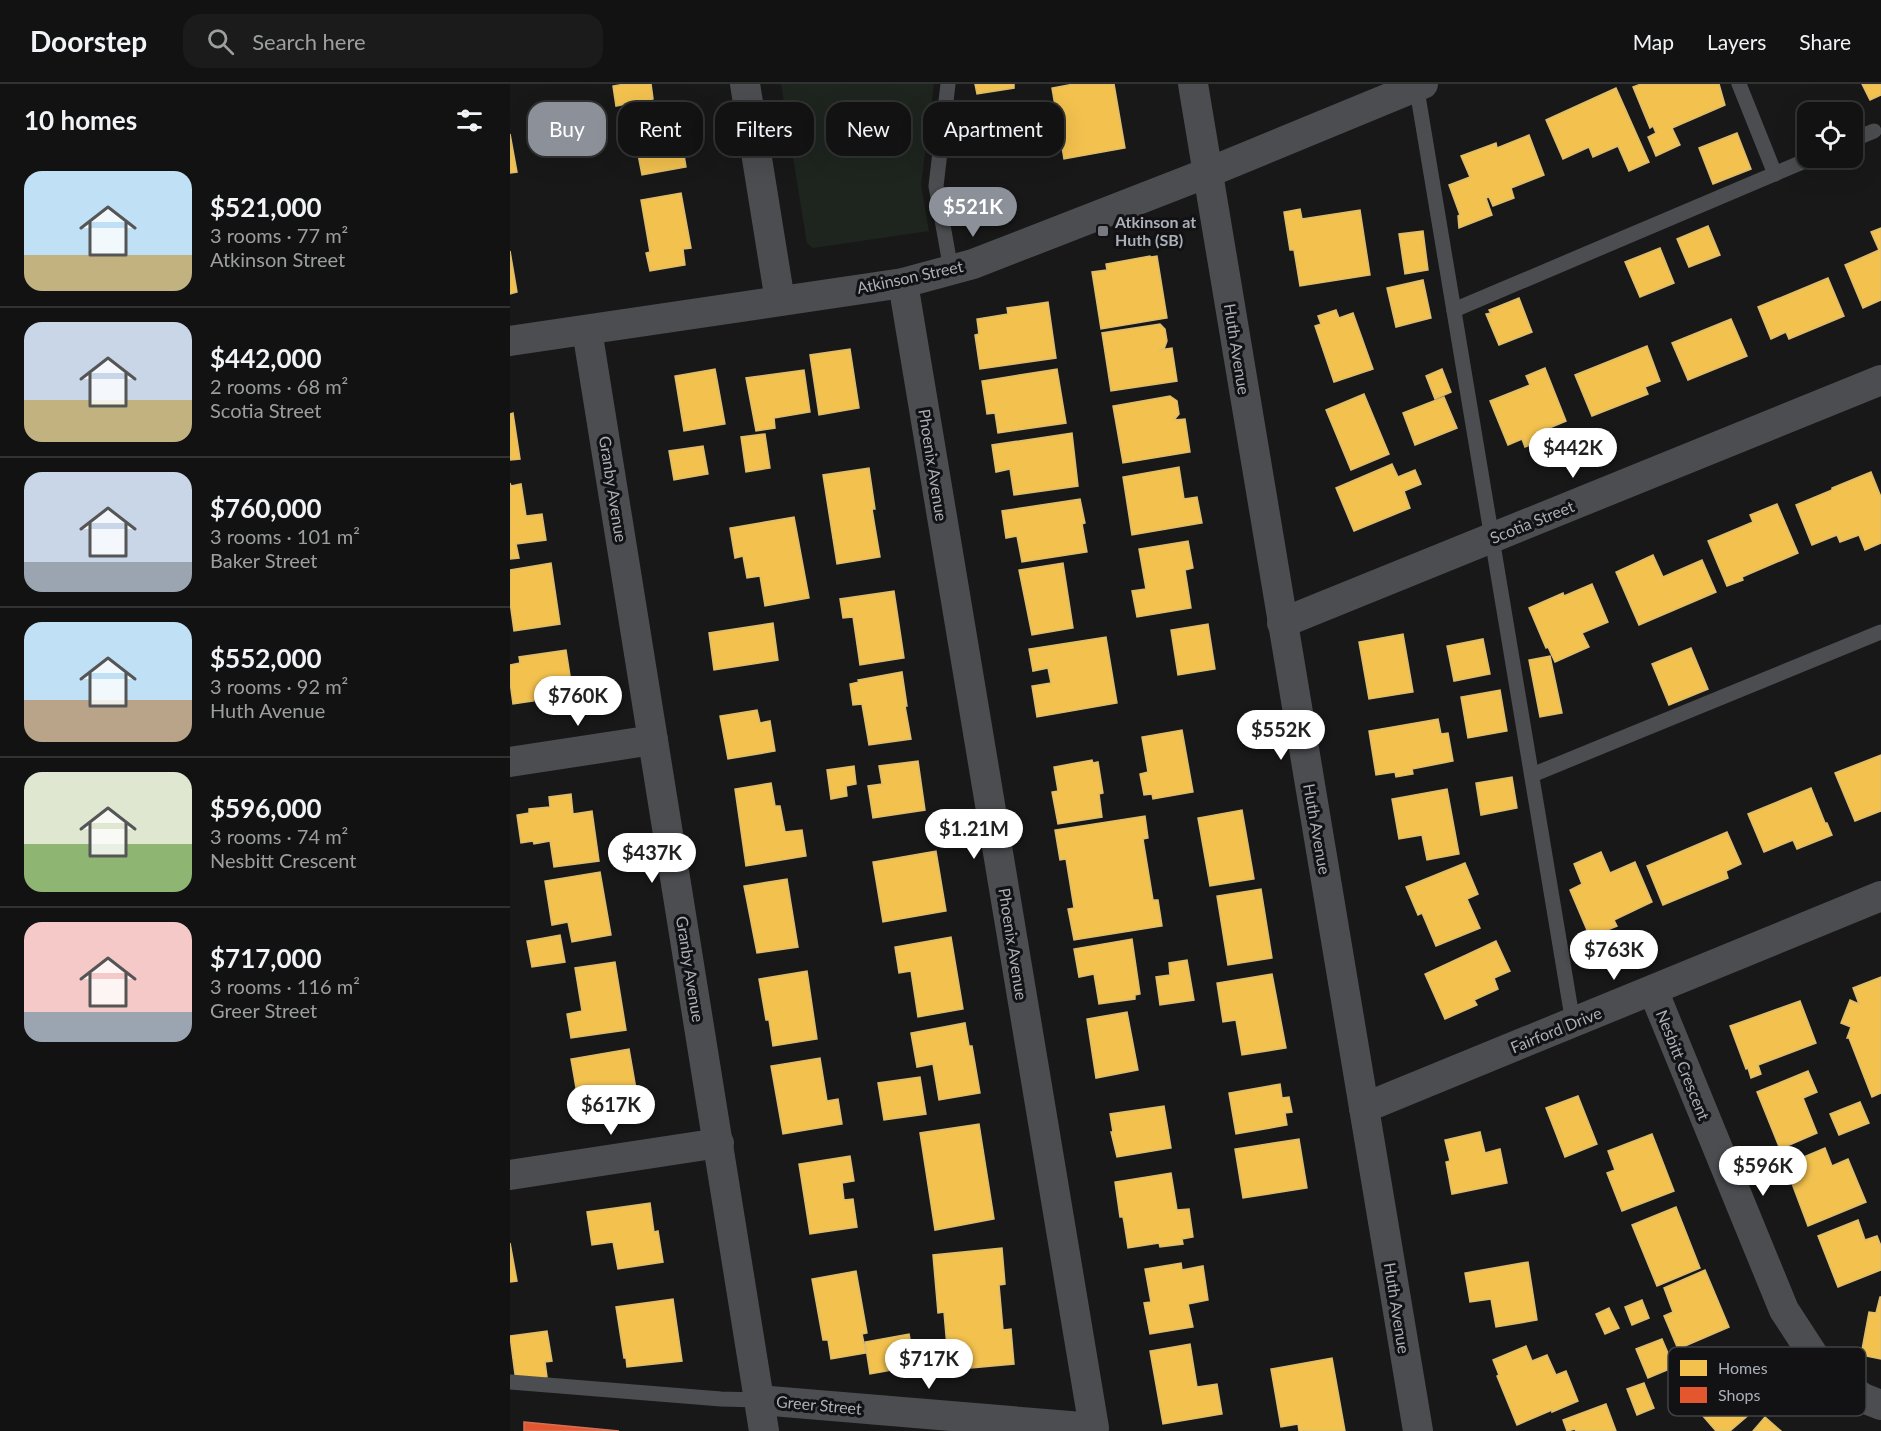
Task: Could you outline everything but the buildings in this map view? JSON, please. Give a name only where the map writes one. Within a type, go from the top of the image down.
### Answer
[{"type":"street","points":[[745,84],[780,301]]},
{"type":"street","name":"Huth Avenue","points":[[1193,84],[1418,1431]]},
{"type":"street","name":"Atkinson Street","points":[[510,341],[903,282],[973,264],[1208,173],[1419,85]]},
{"type":"street","name":"Phoenix Avenue","points":[[903,282],[1096,1430]]},
{"type":"street","name":"Granby Avenue","points":[[587,330],[764,1431]]},
{"type":"street","name":"Scotia Street","points":[[1282,623],[1881,380]]},
{"type":"street","points":[[510,762],[653,740]]},
{"type":"street","name":"Fairford Drive","points":[[1364,1108],[1881,896]]},
{"type":"street","name":"Nesbitt Crescent","points":[[1653,990],[1784,1310],[1808,1347]]},
{"type":"street","points":[[510,1176],[718,1143]]},
{"type":"street","name":"Nesbitt Crescent","points":[[1866,1399],[1881,1405]]},
{"type":"street","name":"Greer Street","points":[[759,1400],[1096,1430]]},
{"type":"lane","points":[[948,84],[936,186],[951,270]]},
{"type":"lane","points":[[1739,84],[1775,174]]},
{"type":"lane","points":[[1419,85],[1454,310],[1573,1023]]},
{"type":"lane","points":[[1863,136],[1874,131]]},
{"type":"lane","points":[[1454,310],[1797,164]]},
{"type":"lane","points":[[1532,775],[1881,632]]},
{"type":"lane","points":[[510,1382],[721,1400],[759,1400]]},
{"type":"shaded area","points":[[781,84],[934,84],[932,102],[923,102],[925,156],[921,185],[929,231],[813,248],[807,243],[793,156],[814,156],[814,102],[784,102]]},
{"type":"place","name":"Atkinson at Huth (SB)","points":[[1103,231]]}]
